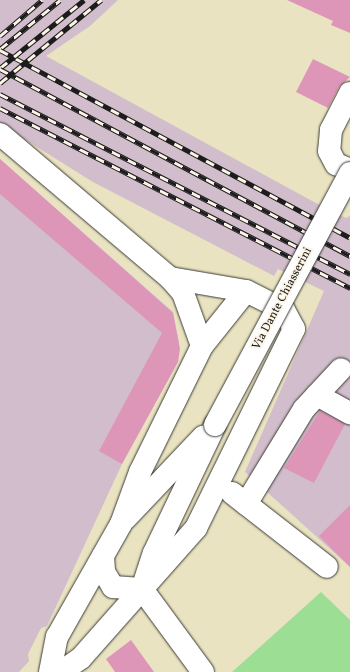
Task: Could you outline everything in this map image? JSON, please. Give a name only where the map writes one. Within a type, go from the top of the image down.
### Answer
[{"type":"street","points":[[350,93],[331,130],[329,151],[336,164],[350,171]]},
{"type":"street","points":[[0,134],[170,278],[183,294],[202,346]]},
{"type":"street","name":"Via Dante Chiasserini","points":[[61,672],[81,658],[142,589],[154,552],[215,425],[350,171]]},
{"type":"street","points":[[142,589],[196,528],[294,329],[284,310],[246,291],[170,278]]},
{"type":"street","points":[[50,672],[57,637],[121,524],[140,472],[202,346],[246,291]]},
{"type":"street","points":[[327,567],[239,498],[304,409],[340,368]]},
{"type":"street","points":[[317,395],[350,413]]},
{"type":"street","name":"Via Dante Chiasserini","points":[[121,524],[215,425]]},
{"type":"street","points":[[103,556],[104,572],[113,587],[142,589],[203,672]]},
{"type":"shaded area","points":[[0,0],[118,0],[90,26],[46,56],[314,202],[346,218],[350,216],[350,567],[245,472],[324,291],[278,269],[274,276],[93,182],[0,124]]},
{"type":"shaded area","points":[[0,159],[173,312],[179,343],[178,361],[122,464],[47,626],[41,628],[28,654],[29,661],[19,672],[0,672]]},
{"type":"green space","points":[[321,592],[350,620],[350,672],[232,672]]},
{"type":"building","points":[[287,0],[350,0],[350,33],[331,25],[333,21]]},
{"type":"building","points":[[313,59],[350,77],[339,87],[328,108],[296,92]]},
{"type":"building","points":[[0,159],[173,313],[180,349],[178,362],[122,464],[99,451],[162,333],[0,194]]},
{"type":"building","points":[[320,411],[345,424],[314,483],[284,468]]},
{"type":"building","points":[[350,505],[350,567],[319,536]]},
{"type":"building","points":[[131,640],[154,672],[115,672],[106,659]]},
{"type":"railway","points":[[0,36],[42,0]]},
{"type":"railway","points":[[0,49],[60,0]]},
{"type":"railway","points":[[0,68],[84,0]]},
{"type":"railway","points":[[0,83],[101,0]]},
{"type":"railway","points":[[0,50],[350,238]]},
{"type":"railway","points":[[0,69],[350,256]]},
{"type":"railway","points":[[0,94],[350,274]]},
{"type":"railway","points":[[0,108],[350,288]]}]
